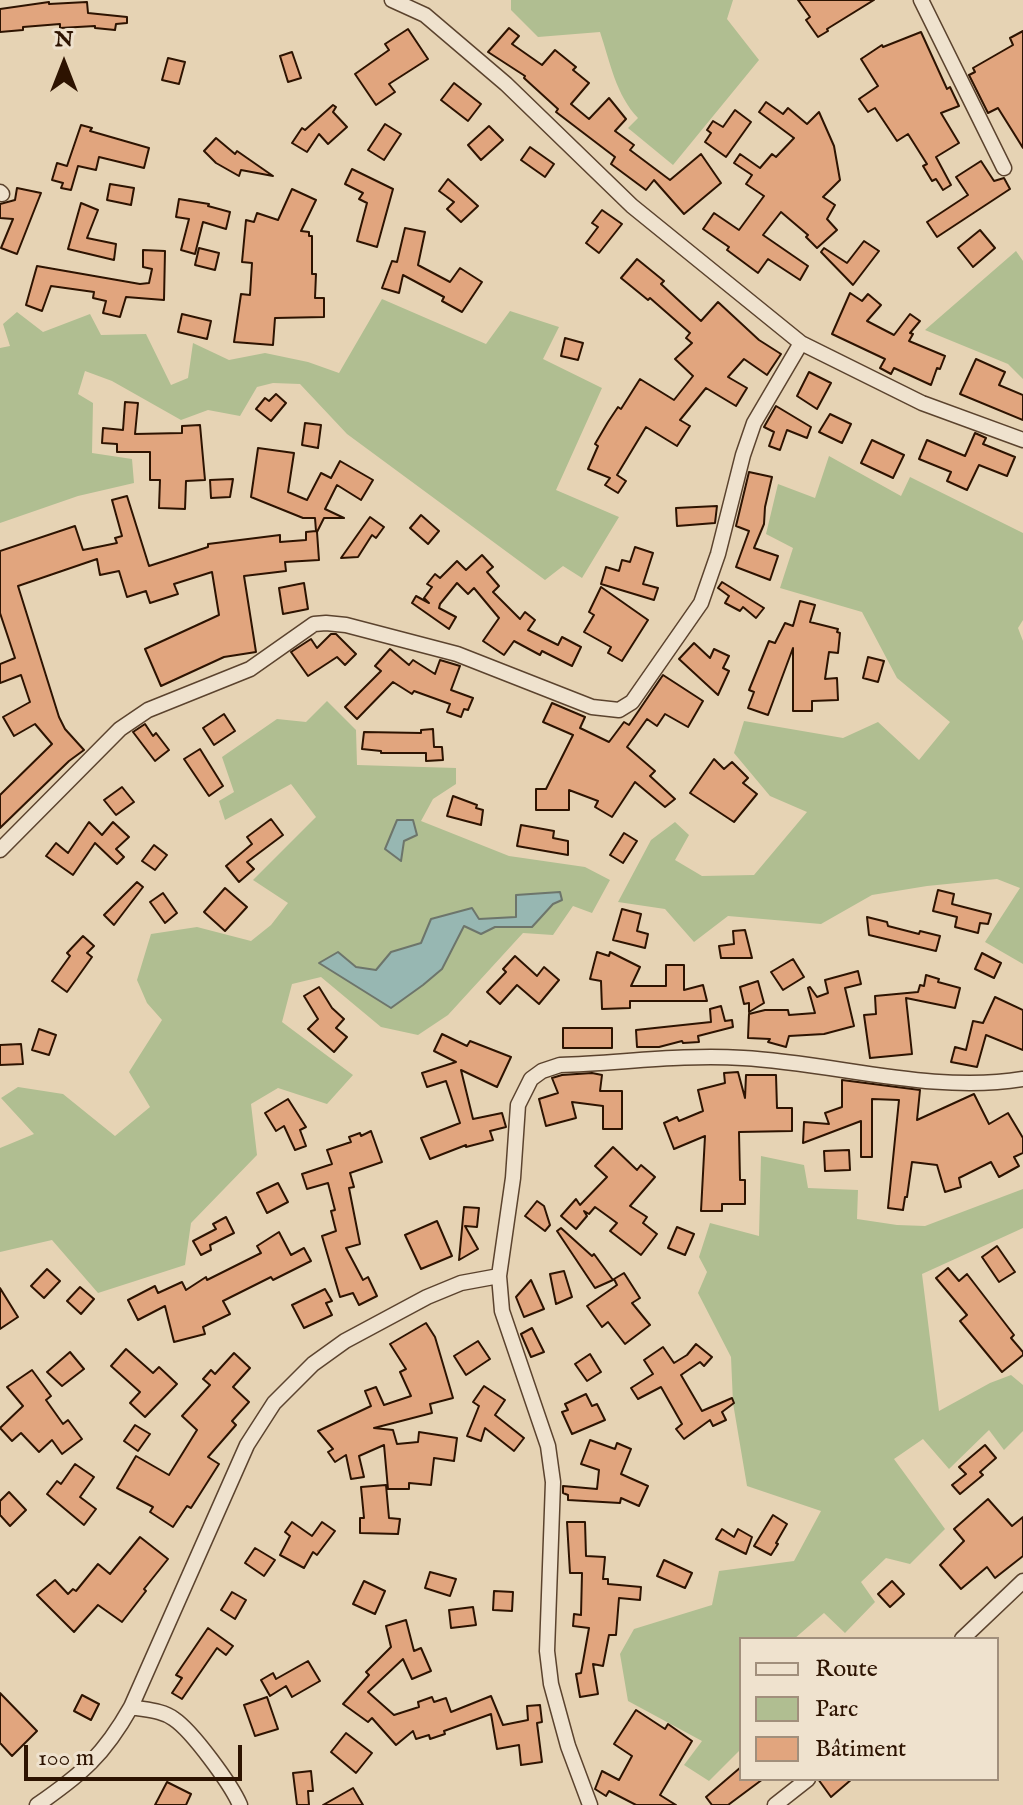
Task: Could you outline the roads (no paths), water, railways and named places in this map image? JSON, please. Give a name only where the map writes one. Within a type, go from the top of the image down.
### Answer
[{"type":"street","points":[[392,0],[424,8],[632,206],[801,343],[922,403],[1023,440]]},
{"type":"street","points":[[921,0],[1004,168]]},
{"type":"street","points":[[0,850],[120,729],[148,710],[250,669],[314,624],[346,625],[457,654],[592,707],[619,710],[632,702],[701,603],[754,423],[801,343]]},
{"type":"street","points":[[590,1805],[568,1746],[549,1673],[547,1651],[553,1482],[548,1446],[502,1311],[499,1276],[513,1178],[518,1105],[531,1079],[542,1071],[560,1065],[742,1057],[954,1084],[1023,1079]]},
{"type":"street","points":[[37,1805],[96,1760],[112,1740],[131,1707],[247,1445],[274,1403],[313,1364],[345,1341],[427,1297],[461,1283],[499,1276]]},
{"type":"street","points":[[964,1637],[1023,1581]]},
{"type":"street","points":[[131,1707],[174,1718],[222,1775],[240,1805]]},
{"type":"street","points":[[775,1805],[805,1781]]},
{"type":"water","points":[[397,820],[413,820],[417,835],[404,841],[401,861],[385,849]]},
{"type":"water","points":[[560,892],[562,900],[553,904],[532,927],[495,927],[481,934],[464,926],[442,969],[391,1008],[319,963],[338,952],[356,967],[376,970],[391,952],[421,943],[431,919],[472,908],[479,919],[516,917],[516,895]]}]
